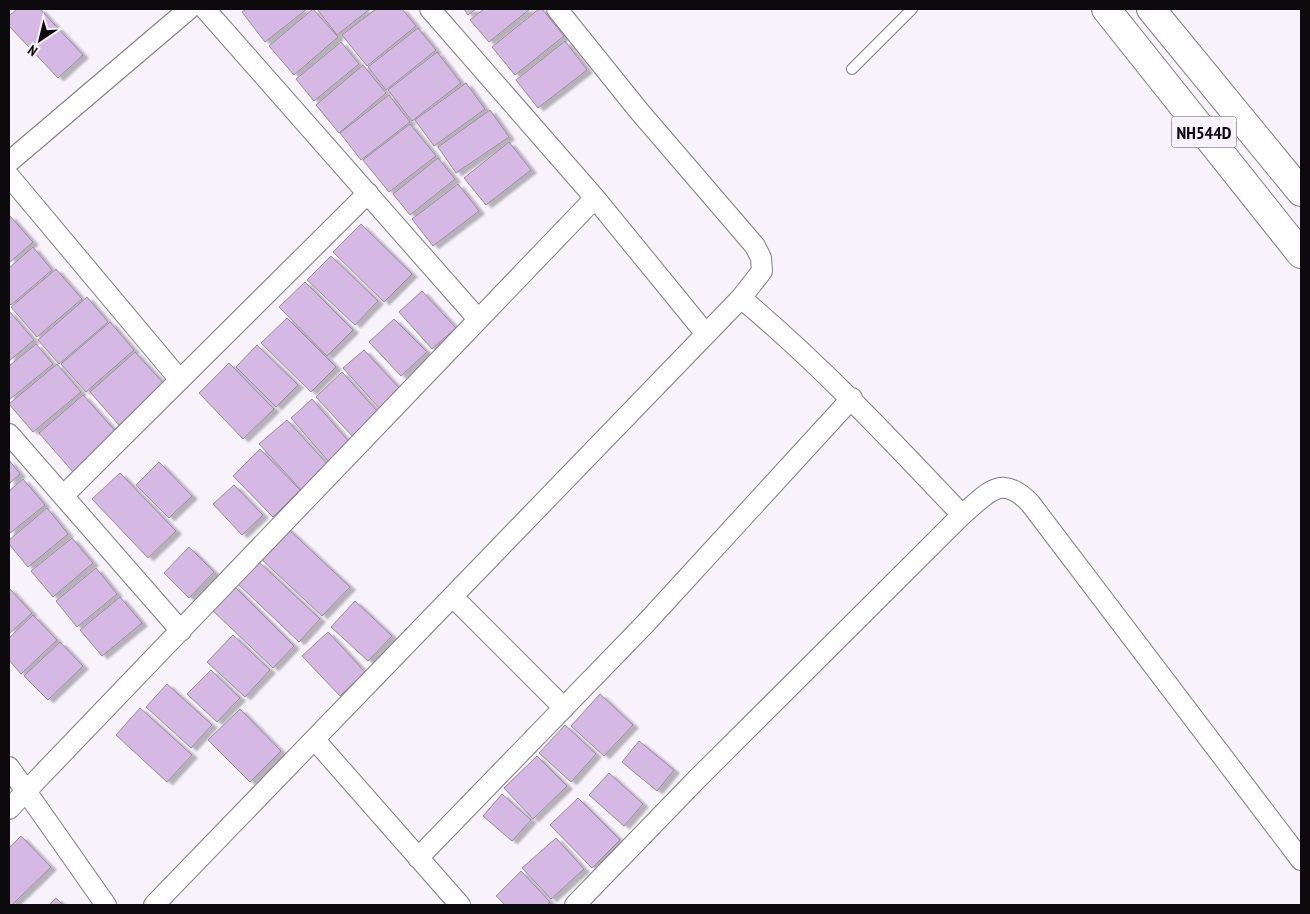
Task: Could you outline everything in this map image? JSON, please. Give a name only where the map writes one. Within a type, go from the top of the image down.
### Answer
[{"type":"highway","name":"NH544D","points":[[1106,9],[1301,254]]},
{"type":"highway","name":"NH544D","points":[[1154,10],[1301,192]]},
{"type":"street","points":[[9,162],[189,9]]},
{"type":"street","points":[[205,9],[478,319]]},
{"type":"street","points":[[430,9],[595,198],[706,334]]},
{"type":"street","points":[[154,905],[741,298],[762,271],[761,258],[755,246],[639,111],[557,9]]},
{"type":"street","points":[[9,176],[180,380]]},
{"type":"street","points":[[63,496],[368,193]]},
{"type":"street","points":[[9,809],[595,198]]},
{"type":"street","points":[[741,298],[794,343],[852,398],[962,516]]},
{"type":"street","points":[[418,858],[645,624],[852,398]]},
{"type":"street","points":[[9,434],[180,631]]},
{"type":"street","points":[[575,905],[704,772],[962,516],[992,490],[1006,486],[1019,492],[1030,503],[1301,860]]},
{"type":"street","points":[[453,597],[564,708]]},
{"type":"street","points":[[315,740],[460,905]]},
{"type":"street","points":[[9,768],[106,905]]},
{"type":"lane","points":[[852,69],[912,9]]},
{"type":"building","points":[[17,9],[40,9],[83,55],[58,78],[9,26],[9,16]]},
{"type":"building","points":[[246,9],[307,9],[265,42],[242,12]]},
{"type":"building","points":[[313,9],[338,37],[294,75],[269,46]]},
{"type":"building","points":[[317,9],[370,9],[337,35]]},
{"type":"building","points":[[376,9],[402,9],[416,26],[367,66],[342,35]]},
{"type":"building","points":[[464,9],[476,9],[468,15]]},
{"type":"building","points":[[484,9],[530,9],[489,42],[470,20]]},
{"type":"building","points":[[539,9],[542,9],[564,36],[515,75],[492,47]]},
{"type":"building","points":[[418,28],[436,50],[386,90],[368,67]]},
{"type":"building","points":[[565,41],[587,70],[538,108],[516,80]]},
{"type":"building","points":[[341,42],[359,64],[314,101],[296,79]]},
{"type":"building","points":[[437,52],[461,83],[412,121],[388,90]]},
{"type":"building","points":[[363,65],[386,93],[339,133],[316,105]]},
{"type":"building","points":[[466,83],[485,109],[434,146],[415,120]]},
{"type":"building","points":[[389,95],[410,122],[361,160],[340,133]]},
{"type":"building","points":[[490,110],[509,137],[456,173],[438,147]]},
{"type":"building","points":[[410,124],[436,156],[389,192],[363,160]]},
{"type":"building","points":[[509,142],[531,170],[486,205],[464,178]]},
{"type":"building","points":[[438,158],[455,179],[410,215],[393,194]]},
{"type":"building","points":[[458,184],[479,211],[433,246],[412,219]]},
{"type":"building","points":[[9,217],[33,242],[9,263]]},
{"type":"building","points":[[361,224],[412,274],[384,302],[333,252]]},
{"type":"building","points":[[33,247],[52,270],[11,305],[9,303],[9,268]]},
{"type":"building","points":[[331,256],[378,301],[355,325],[307,280]]},
{"type":"building","points":[[56,269],[82,299],[37,337],[11,307]]},
{"type":"building","points":[[305,282],[353,330],[327,356],[279,307]]},
{"type":"building","points":[[422,291],[456,328],[432,349],[399,312]]},
{"type":"building","points":[[87,297],[108,322],[59,364],[38,340]]},
{"type":"building","points":[[9,311],[34,340],[9,361]]},
{"type":"building","points":[[287,318],[336,367],[311,392],[261,343]]},
{"type":"building","points":[[394,319],[427,352],[401,376],[369,342]]},
{"type":"building","points":[[110,322],[134,350],[86,392],[61,364]]},
{"type":"building","points":[[36,344],[53,364],[9,400],[9,366]]},
{"type":"building","points":[[257,345],[298,385],[276,407],[236,367]]},
{"type":"building","points":[[364,350],[400,389],[379,408],[343,368]]},
{"type":"building","points":[[135,352],[165,385],[119,425],[90,392]]},
{"type":"building","points":[[229,363],[274,409],[243,439],[199,393]]},
{"type":"building","points":[[57,364],[81,392],[33,432],[9,404]]},
{"type":"building","points":[[342,372],[378,412],[352,436],[316,397]]},
{"type":"building","points":[[83,395],[117,433],[73,472],[39,433]]},
{"type":"building","points":[[312,399],[350,443],[328,461],[291,418]]},
{"type":"building","points":[[287,420],[330,467],[303,492],[259,444]]},
{"type":"building","points":[[260,449],[300,490],[273,517],[233,476]]},
{"type":"building","points":[[9,460],[20,474],[9,484]]},
{"type":"building","points":[[159,462],[192,496],[169,518],[136,485]]},
{"type":"building","points":[[120,473],[176,531],[148,558],[92,499]]},
{"type":"building","points":[[23,479],[45,505],[9,534],[9,491]]},
{"type":"building","points":[[234,485],[263,515],[242,535],[213,504]]},
{"type":"building","points":[[47,508],[68,534],[28,567],[9,544],[9,540]]},
{"type":"building","points":[[286,527],[350,587],[322,616],[258,556]]},
{"type":"building","points":[[72,538],[93,563],[53,597],[31,571]]},
{"type":"building","points":[[189,547],[214,572],[189,598],[164,573]]},
{"type":"building","points":[[259,562],[320,619],[299,642],[238,584]]},
{"type":"building","points":[[96,568],[117,594],[77,627],[56,601]]},
{"type":"building","points":[[233,585],[294,646],[273,668],[210,608]]},
{"type":"building","points":[[9,588],[32,613],[9,634]]},
{"type":"building","points":[[120,597],[142,623],[102,656],[80,630]]},
{"type":"building","points":[[355,601],[392,636],[368,661],[331,627]]},
{"type":"building","points":[[33,615],[57,640],[21,674],[9,660],[9,638]]},
{"type":"building","points":[[328,632],[365,672],[340,696],[302,656]]},
{"type":"building","points":[[233,635],[270,670],[245,697],[207,662]]},
{"type":"building","points":[[60,642],[83,666],[48,700],[24,676]]},
{"type":"building","points":[[211,670],[240,698],[217,722],[187,694]]},
{"type":"building","points":[[167,684],[212,725],[191,748],[146,707]]},
{"type":"building","points":[[600,694],[633,725],[604,756],[571,726]]},
{"type":"building","points":[[140,708],[192,755],[167,782],[116,735]]},
{"type":"building","points":[[240,709],[281,751],[250,782],[208,740]]},
{"type":"building","points":[[565,725],[596,754],[571,782],[539,753]]},
{"type":"building","points":[[639,741],[674,770],[657,791],[622,762]]},
{"type":"building","points":[[537,756],[567,786],[533,819],[504,788]]},
{"type":"building","points":[[609,773],[643,804],[624,826],[589,795]]},
{"type":"building","points":[[502,794],[531,820],[512,841],[483,816]]},
{"type":"building","points":[[578,798],[620,840],[592,868],[550,825]]},
{"type":"building","points":[[21,836],[51,867],[12,905],[9,905],[9,848]]},
{"type":"building","points":[[556,838],[584,869],[551,899],[522,868]]},
{"type":"building","points":[[521,871],[550,902],[547,905],[505,905],[496,896]]},
{"type":"building","points":[[56,898],[63,905],[49,905]]}]
